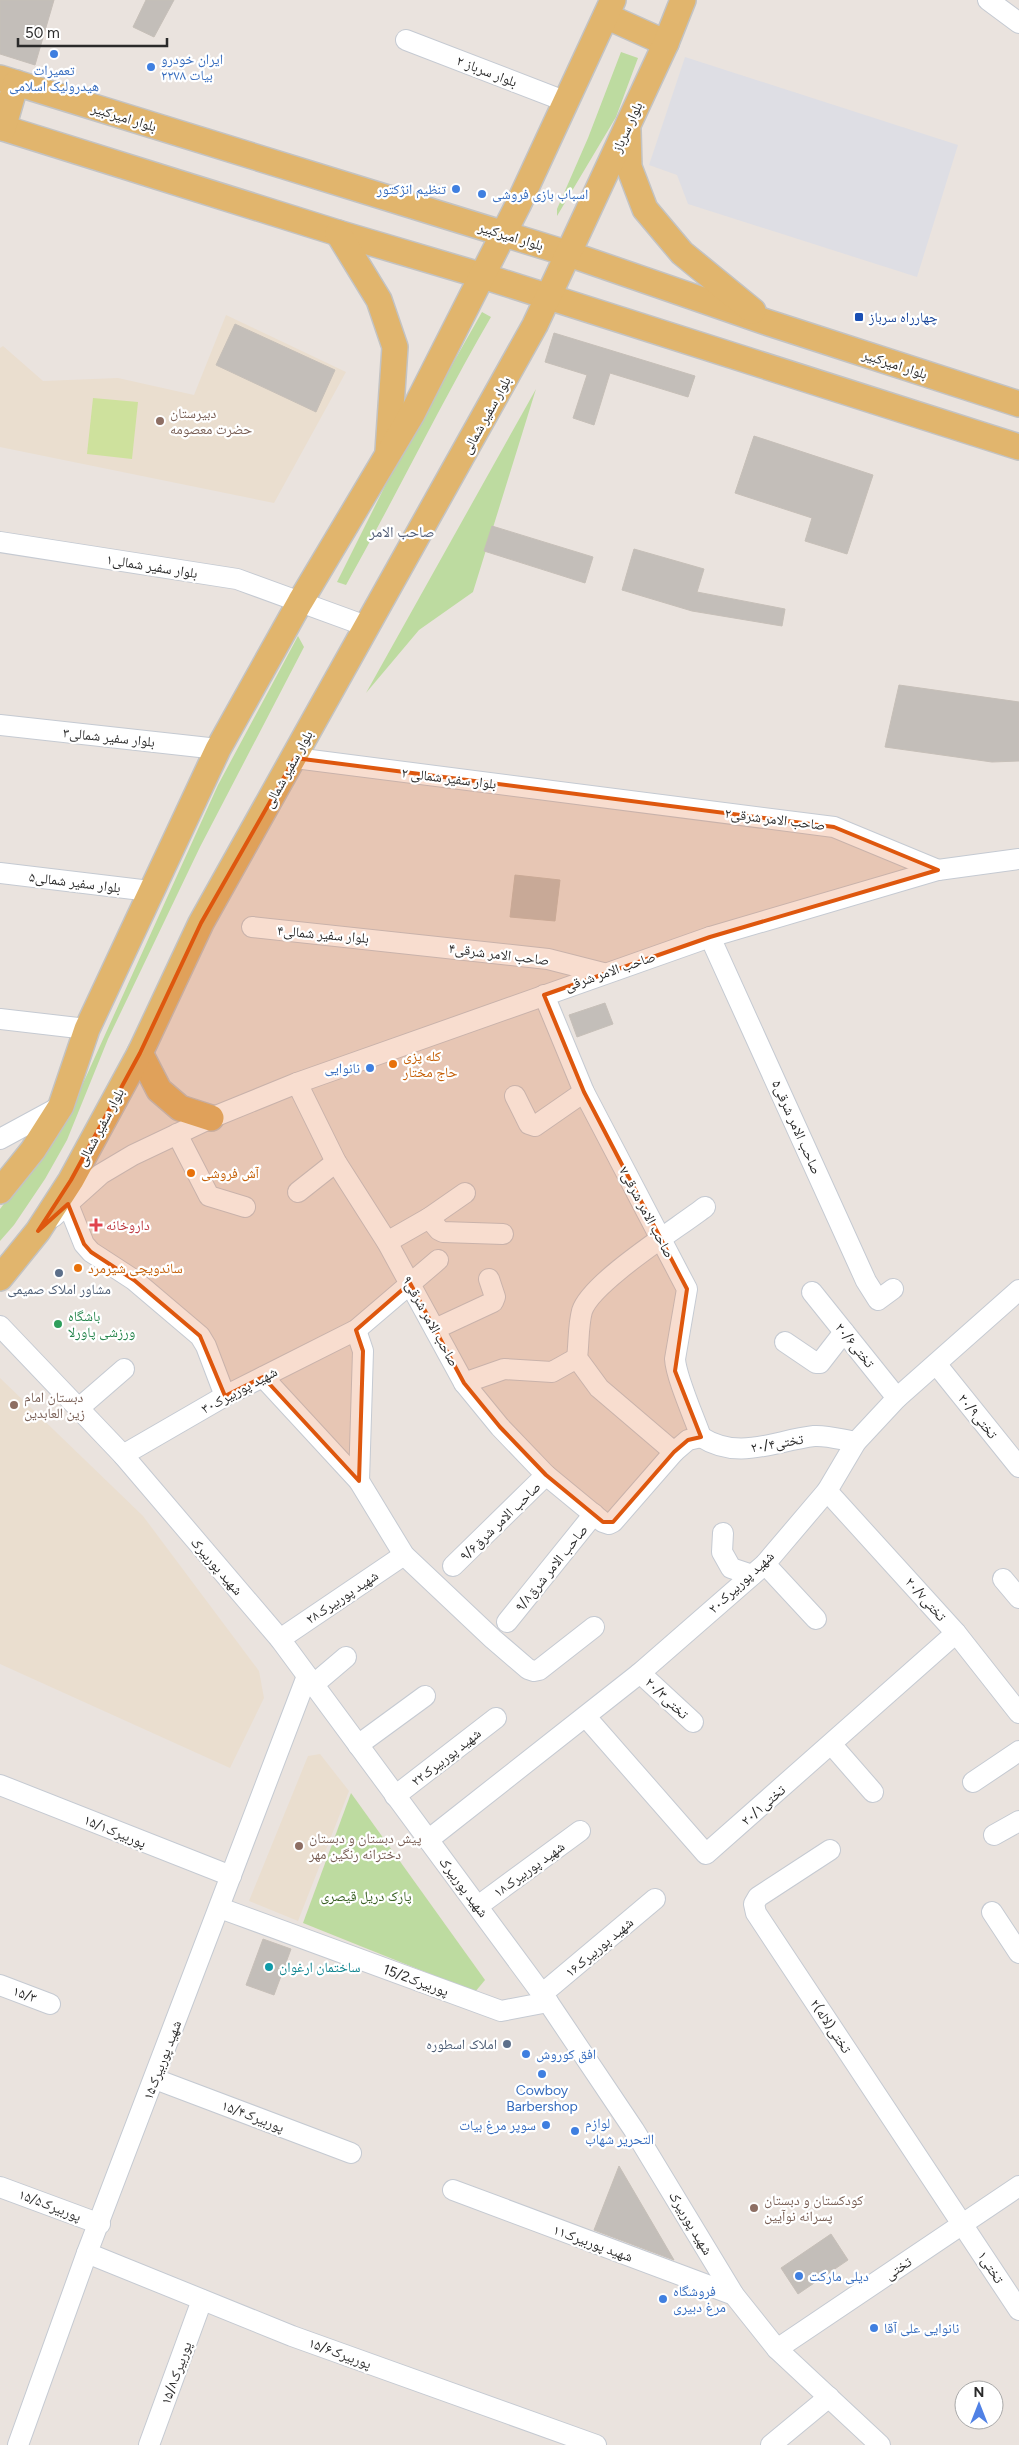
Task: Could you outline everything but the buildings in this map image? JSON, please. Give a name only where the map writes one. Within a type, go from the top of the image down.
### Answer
[{"type":"main road","name":"بلوار سرباز","points":[[569,254],[666,43],[683,0]]},
{"type":"main road","points":[[0,1191],[33,1150],[62,1106],[87,1029],[218,749],[300,602],[387,459],[483,276],[568,102],[610,8],[666,43]]},
{"type":"main road","points":[[8,81],[2,127],[338,233],[483,276],[1019,447]]},
{"type":"main road","name":"بلوار امیرکبیر","points":[[8,81],[569,254],[766,322],[1019,404]]},
{"type":"main road","points":[[628,126],[629,167],[645,209],[682,253],[766,322]]},
{"type":"main road","points":[[338,233],[379,300],[395,347],[387,459]]},
{"type":"main road","name":"بلوار سفیر شمالی","points":[[0,1278],[38,1231],[72,1180],[140,1052],[201,923],[295,758],[366,626],[470,445],[549,297],[569,254]]},
{"type":"main road","points":[[140,1052],[159,1090],[180,1108],[211,1118]]},
{"type":"street","points":[[988,0],[1017,22]]},
{"type":"street","name":"۲ بلوار سرباز","points":[[406,40],[568,102]]},
{"type":"street","name":"بلوار سفیر شمالی۱","points":[[0,542],[237,579],[366,626]]},
{"type":"street","name":"بلوار سفیر شمالی۳","points":[[0,725],[218,749]]},
{"type":"street","name":"بلوار سفیر شمالی ۲","points":[[295,758],[603,798]]},
{"type":"street","name":"۲صاحب الامر شرقی","points":[[603,798],[834,827],[938,870]]},
{"type":"street","name":"صاحب الامر شرقی","points":[[38,1231],[101,1174],[133,1155],[211,1118],[297,1083],[710,936],[938,870],[1019,859]]},
{"type":"street","name":"بلوار سفیر شمالی۵","points":[[0,873],[150,891]]},
{"type":"street","name":"بلوار سفیر شمالی۴","points":[[252,927],[394,941]]},
{"type":"street","name":"صاحب الامر شرقی۵","points":[[710,936],[866,1281],[878,1300],[892,1288]]},
{"type":"street","name":"صاحب الامر شرقی۴","points":[[394,941],[548,959],[603,973]]},
{"type":"street","name":"صاحب الامر شرقی۷","points":[[544,995],[584,1092],[687,1288],[675,1360],[675,1371],[681,1380],[701,1437]]},
{"type":"street","points":[[0,1019],[87,1029]]},
{"type":"street","name":"صاحب الامر شرقی۹","points":[[297,1083],[336,1162],[387,1242],[464,1383],[500,1427],[546,1476],[602,1519]]},
{"type":"street","points":[[515,1096],[529,1124],[535,1126],[584,1092]]},
{"type":"street","points":[[0,1139],[62,1106]]},
{"type":"street","points":[[177,1134],[209,1196],[245,1207]]},
{"type":"street","points":[[298,1192],[336,1162]]},
{"type":"street","points":[[387,1242],[429,1218],[465,1193]]},
{"type":"street","points":[[68,1204],[84,1244],[91,1252],[134,1280],[200,1336],[206,1346],[225,1396]]},
{"type":"street","points":[[674,1452],[599,1388],[577,1358],[582,1310],[623,1266],[705,1207]]},
{"type":"street","points":[[429,1218],[438,1230],[442,1232],[502,1234]]},
{"type":"street","name":"شهید پوربیرک۳۰","points":[[123,1455],[225,1396],[356,1330],[438,1260]]},
{"type":"street","points":[[435,1329],[493,1302],[495,1297],[489,1279]]},
{"type":"street","name":"شهید پوربیرک۲۰","points":[[428,1840],[640,1673],[758,1570],[827,1491],[856,1442],[897,1398],[937,1365],[1019,1290]]},
{"type":"street","name":"تختی۲۰/۶","points":[[812,1292],[897,1398]]},
{"type":"street","name":"شهید پوربیرک","points":[[0,1326],[123,1455],[280,1639],[545,1998],[634,2130],[734,2295],[777,2349],[880,2445]]},
{"type":"street","points":[[356,1330],[363,1351],[359,1481]]},
{"type":"street","points":[[785,1342],[816,1363],[820,1363],[844,1332]]},
{"type":"street","points":[[464,1383],[504,1369],[552,1372],[577,1358]]},
{"type":"street","name":"تختی۲۰/۹","points":[[937,1365],[1019,1467]]},
{"type":"street","points":[[79,1408],[124,1369]]},
{"type":"street","points":[[263,1377],[359,1481],[404,1555],[493,1640],[534,1671],[539,1670],[594,1627]]},
{"type":"street","name":"تختی۲۰/۴","points":[[701,1437],[716,1446],[738,1450],[816,1436],[856,1442]]},
{"type":"street","name":"صاحب الامر شرق۹/۸","points":[[507,1622],[602,1519],[613,1522],[674,1452],[688,1440],[701,1437]]},
{"type":"street","name":"صاحب الامر شرق۹/۶","points":[[453,1566],[546,1476]]},
{"type":"street","name":"تختی۲۰/۷","points":[[827,1491],[956,1633],[1019,1713]]},
{"type":"street","points":[[722,1533],[722,1552],[731,1568],[758,1570],[816,1620]]},
{"type":"street","name":"شهید پوربیرک۲۸","points":[[280,1639],[404,1555]]},
{"type":"street","points":[[1003,1579],[1019,1598]]},
{"type":"street","name":"تختی۲۰/۱","points":[[586,1717],[706,1854],[832,1745],[956,1633]]},
{"type":"street","points":[[310,1680],[346,1657]]},
{"type":"street","name":"تختی۲۰/۳","points":[[640,1673],[693,1722]]},
{"type":"street","name":"شهید پوربیرک۱۵","points":[[18,2445],[87,2253],[100,2224],[231,1876],[310,1680]]},
{"type":"street","points":[[358,1745],[425,1696]]},
{"type":"street","name":"شهید پوربیرک۲۲","points":[[395,1796],[496,1718]]},
{"type":"street","points":[[832,1745],[873,1792]]},
{"type":"street","points":[[973,1782],[1019,1750]]},
{"type":"street","name":"پوربیرک۱۵/۱","points":[[0,1787],[231,1876]]},
{"type":"street","points":[[994,1835],[1019,1821]]},
{"type":"street","name":"شهید پوربیرک۱۸","points":[[478,1906],[580,1831]]},
{"type":"street","name":"۲تختی(لاله)","points":[[830,1850],[758,1898],[754,1904],[756,1913],[964,2224]]},
{"type":"street","name":"شهید پوربیرک۱۶","points":[[545,1998],[655,1899]]},
{"type":"street","name":"پوربیرک15/2","points":[[220,1908],[500,2012],[545,1998]]},
{"type":"street","points":[[992,1912],[1019,1953]]},
{"type":"street","name":"۱۵/۳","points":[[0,1985],[50,2004]]},
{"type":"street","name":"پوربیرک۱۵/۴","points":[[155,2079],[351,2154]]},
{"type":"street","name":"تختی","points":[[777,2349],[1019,2186]]},
{"type":"street","name":"پوربیرک۱۵/۵","points":[[0,2187],[100,2224]]},
{"type":"street","name":"شهید پوربیرک۱۱","points":[[453,2190],[734,2295]]},
{"type":"street","name":"تختی۱","points":[[964,2224],[1019,2310]]},
{"type":"street","name":"پوربیرک۱۵/۶","points":[[87,2253],[292,2336],[596,2445]]},
{"type":"street","name":"پوربیرک۱۵/۸","points":[[150,2445],[202,2300]]},
{"type":"street","points":[[771,2445],[828,2397]]},
{"type":"highlighted area","points":[[295,758],[834,827],[938,870],[710,937],[544,995],[584,1092],[687,1289],[675,1371],[701,1437],[688,1440],[674,1452],[613,1522],[603,1522],[546,1475],[500,1427],[464,1383],[410,1283],[356,1330],[363,1351],[359,1481],[263,1377],[225,1396],[200,1336],[134,1280],[91,1252],[84,1244],[68,1204],[38,1231],[71,1180],[140,1053],[201,923]]},
{"type":"shaded area","points":[[685,57],[958,145],[917,277],[688,204],[677,175],[649,165]]},
{"type":"shaded area","name":"دبیرستان حضرت معصومه","points":[[226,315],[346,372],[274,503],[0,447],[0,348],[3,346],[43,381],[118,378],[194,395]]},
{"type":"shaded area","points":[[0,1378],[143,1516],[259,1671],[264,1698],[230,1768],[0,1664]]},
{"type":"shaded area","name":"پیش دبستان و دبستان دخترانه رنگین مهر","points":[[320,1754],[349,1791],[298,1921],[249,1901],[308,1756]]},
{"type":"green space","points":[[621,52],[638,58],[616,117],[557,216],[557,209],[588,138]]},
{"type":"green space","points":[[482,312],[491,317],[346,585],[337,582],[397,462]]},
{"type":"green space","points":[[536,389],[473,592],[419,630],[366,693]]},
{"type":"green space","points":[[93,398],[138,402],[132,459],[87,454]]},
{"type":"green space","points":[[298,636],[304,647],[200,847],[108,1039],[67,1140],[45,1179],[14,1225],[0,1241],[0,1209],[66,1121],[218,785]]},
{"type":"green space","name":"پارک دریل قیصری","points":[[351,1793],[485,1980],[475,1992],[303,1923]]},
{"type":"place","name":"تعمیرات هیدرولیک اسلامی","points":[[54,54]]},
{"type":"place","name":"ايران خودرو بیات ۲۲۷۸","points":[[151,67]]},
{"type":"place","name":"تنظیم انژکتور","points":[[456,189]]},
{"type":"place","name":"اسباب بازی فروشی","points":[[482,194]]},
{"type":"place","name":"چهارراه سرباز","points":[[859,317]]},
{"type":"place","name":"دبیرستان حضرت معصومه","points":[[160,421]]},
{"type":"place","name":"کله پزی حاج مختار","points":[[393,1064]]},
{"type":"place","name":"نانوایی","points":[[370,1068]]},
{"type":"place","name":"آش فروشی","points":[[191,1173]]},
{"type":"place","name":"داروخانه","points":[[96,1225]]},
{"type":"place","name":"ساندویچی شیرمرد","points":[[78,1268]]},
{"type":"place","name":"مشاور املاک صمیمی","points":[[59,1273]]},
{"type":"place","name":"باشگاه ورزشی پاورلا","points":[[58,1324]]},
{"type":"place","name":"دبستان امام زین العابدین","points":[[14,1405]]},
{"type":"place","name":"پیش دبستان و دبستان دخترانه رنگین مهر","points":[[299,1846]]},
{"type":"place","name":"ساختمان ارغوان","points":[[269,1967]]},
{"type":"place","name":"املاک اسطوره","points":[[507,2044]]},
{"type":"place","name":"افق کوروش","points":[[526,2054]]},
{"type":"place","name":"Cowboy Barbershop","points":[[542,2074]]},
{"type":"place","name":"سوپر مرغ بیات","points":[[546,2125]]},
{"type":"place","name":"لوازم التحریر شهاب","points":[[575,2131]]},
{"type":"place","name":"کودکستان و دبستان پسرانه نوآیین","points":[[754,2208]]},
{"type":"place","name":"دیلی مارکت","points":[[799,2276]]},
{"type":"place","name":"فروشگاه مرغ دبیری","points":[[663,2299]]},
{"type":"place","name":"نانوایی علی آقا","points":[[874,2328]]},
{"type":"district","name":"صاحب الامر","points":[[402,532]]}]
